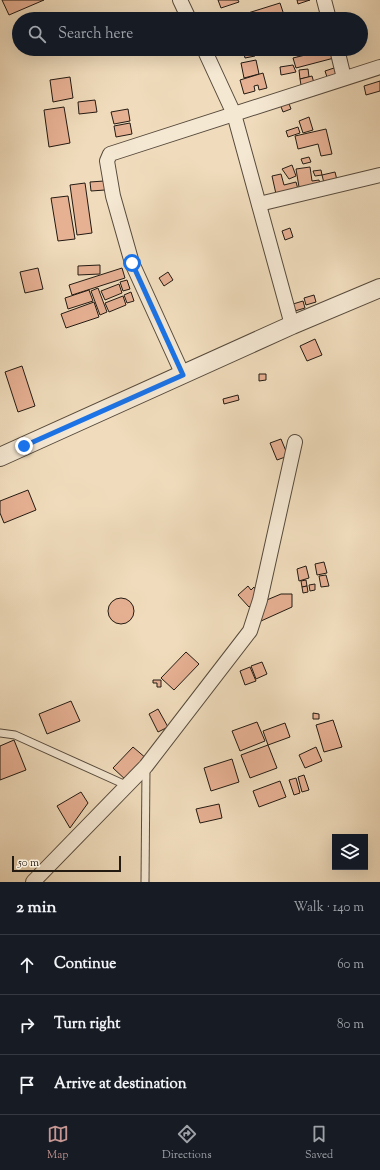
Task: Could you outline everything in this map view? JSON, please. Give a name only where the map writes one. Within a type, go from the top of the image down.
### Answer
[{"type":"street","points":[[180,0],[186,12]]},
{"type":"street","points":[[324,0],[327,12]]},
{"type":"street","points":[[207,56],[234,114],[260,204],[292,325]]},
{"type":"street","points":[[338,56],[344,78]]},
{"type":"street","points":[[183,375],[132,263],[113,196],[106,162],[110,154],[114,151],[380,67]]},
{"type":"street","points":[[260,204],[380,175]]},
{"type":"street","points":[[0,457],[292,325],[380,288]]},
{"type":"street","points":[[33,882],[146,766],[250,631],[260,600],[295,442]]},
{"type":"lane","points":[[0,733],[15,735],[128,786]]},
{"type":"lane","points":[[145,882],[146,766]]},
{"type":"building","points":[[2,0],[44,0],[16,12],[12,12],[12,14],[9,15]]},
{"type":"building","points":[[218,0],[238,0],[239,2],[221,8]]},
{"type":"building","points":[[297,0],[310,0],[298,4]]},
{"type":"building","points":[[280,3],[283,12],[251,12]]},
{"type":"building","points":[[245,56],[255,56],[245,58]]},
{"type":"building","points":[[301,56],[333,56],[334,58],[296,68],[293,58]]},
{"type":"building","points":[[256,60],[259,74],[244,78],[241,63]]},
{"type":"building","points":[[293,65],[296,72],[281,75],[280,67]]},
{"type":"building","points":[[334,68],[337,77],[328,80],[325,71]]},
{"type":"building","points":[[308,69],[309,77],[300,79],[299,70]]},
{"type":"building","points":[[263,73],[267,88],[259,90],[258,85],[254,86],[255,91],[244,94],[240,80]]},
{"type":"building","points":[[312,76],[314,83],[301,85],[300,79]]},
{"type":"building","points":[[70,77],[73,98],[53,102],[50,80]]},
{"type":"building","points":[[380,81],[380,91],[366,95],[364,86]]},
{"type":"building","points":[[95,100],[97,112],[79,114],[78,102]]},
{"type":"building","points":[[288,101],[291,109],[283,112],[280,104]]},
{"type":"building","points":[[64,107],[70,143],[49,147],[44,110]]},
{"type":"building","points":[[128,109],[130,121],[114,124],[111,112]]},
{"type":"building","points":[[309,117],[313,130],[303,133],[299,121]]},
{"type":"building","points":[[130,123],[132,134],[116,137],[114,126]]},
{"type":"building","points":[[298,127],[300,133],[288,137],[286,131]]},
{"type":"building","points":[[326,129],[332,154],[321,156],[318,144],[298,149],[295,136]]},
{"type":"building","points":[[309,157],[311,162],[303,164],[301,159]]},
{"type":"building","points":[[292,165],[296,176],[289,179],[282,169]]},
{"type":"building","points":[[310,167],[312,181],[319,180],[320,184],[299,187],[296,169]]},
{"type":"building","points":[[321,170],[322,175],[315,176],[313,171]]},
{"type":"building","points":[[335,172],[337,180],[324,183],[322,175]]},
{"type":"building","points":[[281,174],[284,185],[296,182],[298,189],[276,194],[272,176]]},
{"type":"building","points":[[104,181],[105,190],[91,191],[90,182]]},
{"type":"building","points":[[85,183],[92,233],[77,235],[70,185]]},
{"type":"building","points":[[68,196],[75,239],[58,241],[51,198]]},
{"type":"building","points":[[290,228],[293,237],[285,240],[282,231]]},
{"type":"building","points":[[100,265],[100,274],[78,275],[78,266]]},
{"type":"building","points":[[38,268],[43,289],[25,293],[20,272]]},
{"type":"building","points":[[122,268],[125,278],[72,295],[69,285]]},
{"type":"building","points":[[168,272],[173,280],[164,286],[159,278]]},
{"type":"building","points":[[127,280],[130,289],[123,291],[120,282]]},
{"type":"building","points":[[119,284],[122,293],[105,300],[101,291]]},
{"type":"building","points":[[98,288],[107,312],[100,315],[91,291]]},
{"type":"building","points":[[89,290],[93,301],[68,309],[65,298]]},
{"type":"building","points":[[131,292],[134,301],[127,303],[124,295]]},
{"type":"building","points":[[314,295],[316,302],[306,305],[304,298]]},
{"type":"building","points":[[123,296],[126,305],[109,312],[105,303]]},
{"type":"building","points":[[303,301],[305,308],[295,311],[293,304]]},
{"type":"building","points":[[94,302],[99,317],[66,328],[61,314]]},
{"type":"building","points":[[315,339],[322,355],[307,361],[300,346]]},
{"type":"building","points":[[22,366],[35,406],[18,412],[5,372]]},
{"type":"building","points":[[259,374],[266,374],[266,380],[259,381]]},
{"type":"building","points":[[238,395],[239,400],[224,404],[223,399]]},
{"type":"building","points":[[281,439],[288,456],[277,460],[270,443]]},
{"type":"building","points":[[28,490],[36,510],[4,523],[0,513],[0,501]]},
{"type":"building","points":[[324,562],[327,573],[317,575],[315,564]]},
{"type":"building","points":[[306,566],[309,578],[299,581],[297,569]]},
{"type":"building","points":[[326,575],[329,586],[321,587],[319,576]]},
{"type":"building","points":[[306,580],[307,586],[302,587],[301,581]]},
{"type":"building","points":[[315,584],[315,590],[310,591],[309,585]]},
{"type":"building","points":[[248,586],[251,590],[254,587],[260,597],[249,607],[238,595]]},
{"type":"building","points":[[307,586],[308,592],[303,593],[302,587]]},
{"type":"building","points":[[281,594],[292,594],[292,607],[261,621],[257,614],[262,602]]},
{"type":"building","points":[[121,598],[130,602],[134,611],[130,620],[121,624],[112,620],[108,611],[112,602]]},
{"type":"building","points":[[186,652],[199,664],[174,690],[161,678]]},
{"type":"building","points":[[262,662],[267,674],[256,679],[251,666]]},
{"type":"building","points":[[250,667],[256,681],[245,685],[240,671]]},
{"type":"building","points":[[153,680],[161,680],[161,687],[157,687],[157,683],[153,683]]},
{"type":"building","points":[[71,701],[80,721],[47,734],[39,714]]},
{"type":"building","points":[[158,709],[168,727],[158,732],[149,714]]},
{"type":"building","points":[[313,713],[319,714],[319,719],[313,719]]},
{"type":"building","points":[[333,720],[342,747],[324,752],[316,725]]},
{"type":"building","points":[[257,722],[265,741],[240,751],[232,731]]},
{"type":"building","points":[[285,723],[290,737],[268,745],[263,731]]},
{"type":"building","points":[[14,740],[26,770],[0,780],[0,746]]},
{"type":"building","points":[[268,745],[277,768],[250,778],[241,755]]},
{"type":"building","points":[[133,747],[147,759],[127,781],[113,768]]},
{"type":"building","points":[[316,747],[322,761],[305,768],[299,755]]},
{"type":"building","points":[[232,759],[239,782],[211,791],[204,768]]},
{"type":"building","points":[[304,775],[309,790],[302,792],[298,777]]},
{"type":"building","points":[[296,778],[300,793],[294,795],[289,780]]},
{"type":"building","points":[[280,781],[286,797],[259,807],[253,791]]},
{"type":"building","points":[[81,792],[88,803],[70,828],[57,806]]},
{"type":"building","points":[[219,804],[222,818],[200,823],[196,809]]},
{"type":"route","points":[[24,446],[183,375],[132,263]]}]
